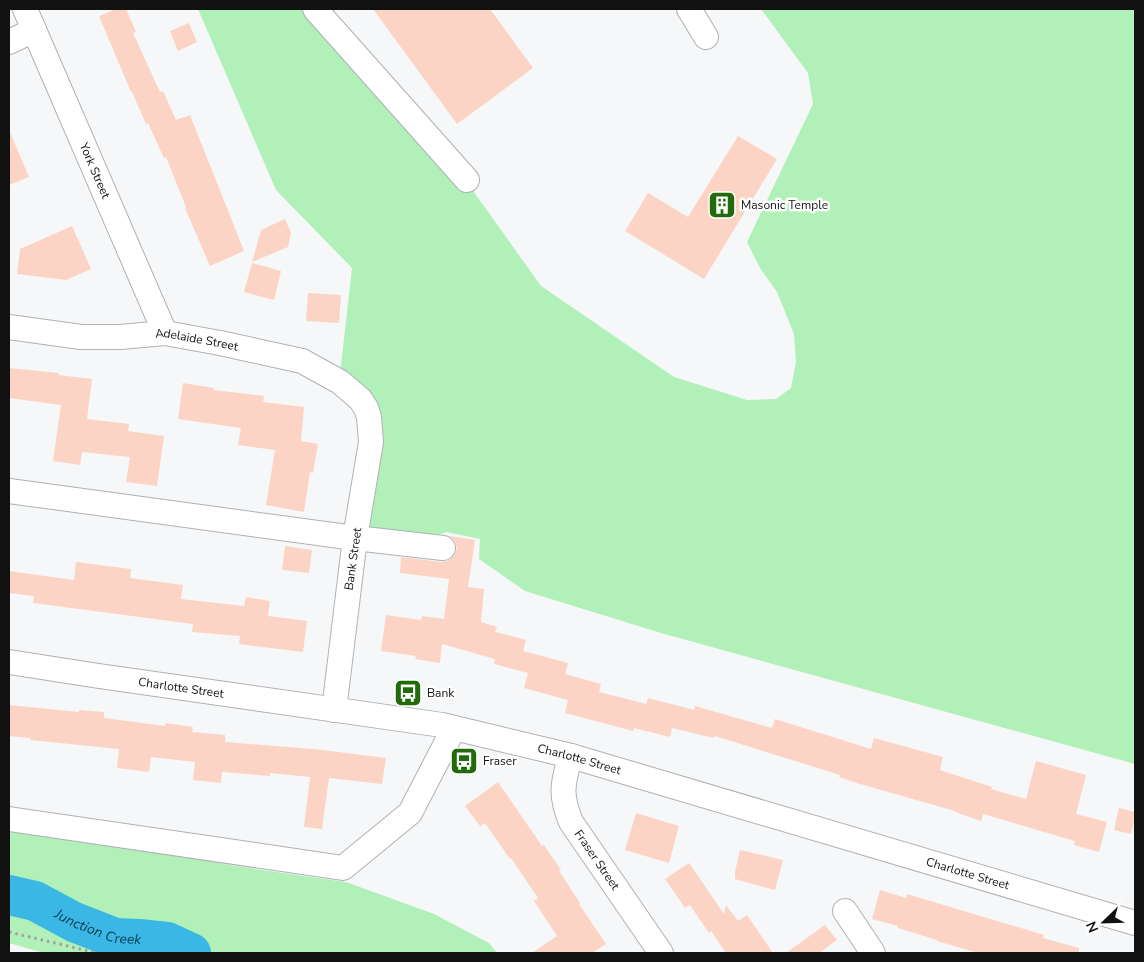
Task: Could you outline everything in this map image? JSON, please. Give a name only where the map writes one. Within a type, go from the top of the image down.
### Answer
[{"type":"street","name":"York Street","points":[[25,9],[165,333]]},
{"type":"street","points":[[315,9],[467,180]]},
{"type":"street","points":[[690,9],[706,37]]},
{"type":"street","points":[[9,42],[34,30]]},
{"type":"street","name":"Adelaide Street","points":[[9,327],[81,337],[120,337],[165,333],[302,361],[340,382],[360,399],[366,408]]},
{"type":"street","name":"Bank Street","points":[[334,710],[355,538],[371,442],[369,417],[366,408]]},
{"type":"street","points":[[9,491],[355,538],[443,548]]},
{"type":"street","name":"Charlotte Street","points":[[9,662],[442,725],[571,756],[1135,924]]},
{"type":"street","points":[[9,819],[343,868],[410,814],[454,728]]},
{"type":"street","name":"Fraser Street","points":[[571,756],[564,776],[563,793],[565,808],[571,822],[661,953]]},
{"type":"street","points":[[844,911],[873,953]]},
{"type":"path","points":[[9,932],[97,953]]},
{"type":"green space","points":[[198,9],[313,9],[466,181],[541,286],[674,377],[747,400],[776,399],[791,388],[796,362],[794,334],[777,292],[760,268],[747,242],[813,104],[808,73],[761,9],[1135,9],[1135,764],[661,633],[525,591],[479,559],[480,539],[446,532],[413,545],[353,539],[369,427],[339,383],[352,268],[276,190]]},
{"type":"green space","points":[[9,825],[229,865],[346,882],[434,914],[489,943],[497,953],[44,953],[9,943]]},
{"type":"building","points":[[116,9],[126,9],[136,32],[133,33],[160,92],[163,91],[176,120],[190,115],[244,251],[210,266],[166,157],[164,158],[148,123],[146,124],[99,16]]},
{"type":"building","points":[[373,9],[490,9],[533,68],[457,124]]},
{"type":"building","points":[[189,23],[197,42],[178,51],[170,31]]},
{"type":"building","points":[[9,130],[29,177],[9,185]]},
{"type":"building","name":"Masonic Temple","points":[[738,136],[777,159],[704,279],[625,231],[648,193],[688,217]]},
{"type":"building","points":[[285,219],[291,233],[288,247],[252,262],[261,230]]},
{"type":"building","points":[[72,226],[91,269],[66,280],[17,274],[20,249]]},
{"type":"building","points":[[252,263],[281,271],[274,300],[244,292]]},
{"type":"building","points":[[308,293],[341,295],[339,323],[306,321]]},
{"type":"building","points":[[9,368],[59,373],[58,375],[92,379],[87,419],[129,424],[128,431],[164,436],[157,486],[126,482],[130,457],[82,452],[80,465],[53,461],[61,405],[9,398]]},
{"type":"building","points":[[183,383],[214,388],[214,390],[264,396],[263,402],[304,407],[301,441],[318,444],[313,473],[310,472],[304,512],[266,505],[275,450],[238,445],[241,428],[178,419]]},
{"type":"building","points":[[450,536],[475,540],[468,587],[484,589],[481,622],[497,627],[495,632],[526,640],[523,651],[568,663],[565,674],[601,684],[599,692],[646,704],[648,698],[694,710],[695,706],[772,728],[775,719],[871,749],[874,738],[943,757],[940,770],[992,787],[991,789],[1026,799],[1036,761],[1086,775],[1076,814],[1107,822],[1099,852],[1074,845],[1075,841],[983,814],[981,821],[955,811],[860,784],[839,777],[840,775],[715,736],[714,738],[672,728],[670,737],[634,728],[633,731],[565,713],[568,700],[524,688],[528,673],[494,664],[495,659],[442,644],[440,663],[415,659],[416,656],[381,651],[386,615],[421,620],[422,616],[444,619],[449,579],[400,573],[401,557],[441,562],[449,560],[454,556],[457,549],[455,542]]},
{"type":"building","points":[[285,546],[312,550],[309,573],[282,570]]},
{"type":"building","points":[[76,562],[131,569],[130,578],[183,585],[181,599],[244,606],[246,597],[270,601],[268,616],[307,621],[303,652],[239,644],[240,636],[192,632],[193,624],[33,603],[34,596],[9,593],[9,571],[74,580]]},
{"type":"building","points":[[9,705],[79,712],[79,710],[104,712],[104,718],[165,726],[165,723],[193,727],[192,732],[225,735],[225,742],[314,749],[386,758],[382,784],[329,778],[322,829],[304,827],[310,777],[270,773],[270,776],[222,772],[221,783],[193,780],[195,762],[151,757],[149,772],[117,768],[119,749],[30,740],[30,738],[9,736]]},
{"type":"building","points":[[498,782],[561,870],[559,871],[579,904],[606,944],[592,953],[532,953],[557,936],[534,901],[538,898],[511,858],[485,823],[480,826],[465,806]]},
{"type":"building","points":[[1119,808],[1135,812],[1131,834],[1114,830]]},
{"type":"building","points":[[636,813],[679,826],[669,863],[625,850]]},
{"type":"building","points":[[740,850],[783,860],[775,890],[735,879]]},
{"type":"building","points":[[689,863],[724,914],[726,905],[738,921],[747,915],[773,953],[726,953],[711,931],[709,933],[690,905],[685,908],[665,879]]},
{"type":"building","points":[[880,890],[906,898],[907,894],[1044,935],[1043,938],[1079,948],[1079,953],[978,953],[937,941],[898,928],[898,926],[872,919]]},
{"type":"building","points":[[825,925],[837,940],[819,953],[786,953]]},
{"type":"waterway","name":"Junction Creek","points":[[9,895],[35,901],[74,922],[115,938],[167,942],[191,953]]},
{"type":"place","name":"Masonic Temple","points":[[722,205]]},
{"type":"place","name":"Bank","points":[[408,693]]},
{"type":"place","name":"Fraser","points":[[464,761]]}]
